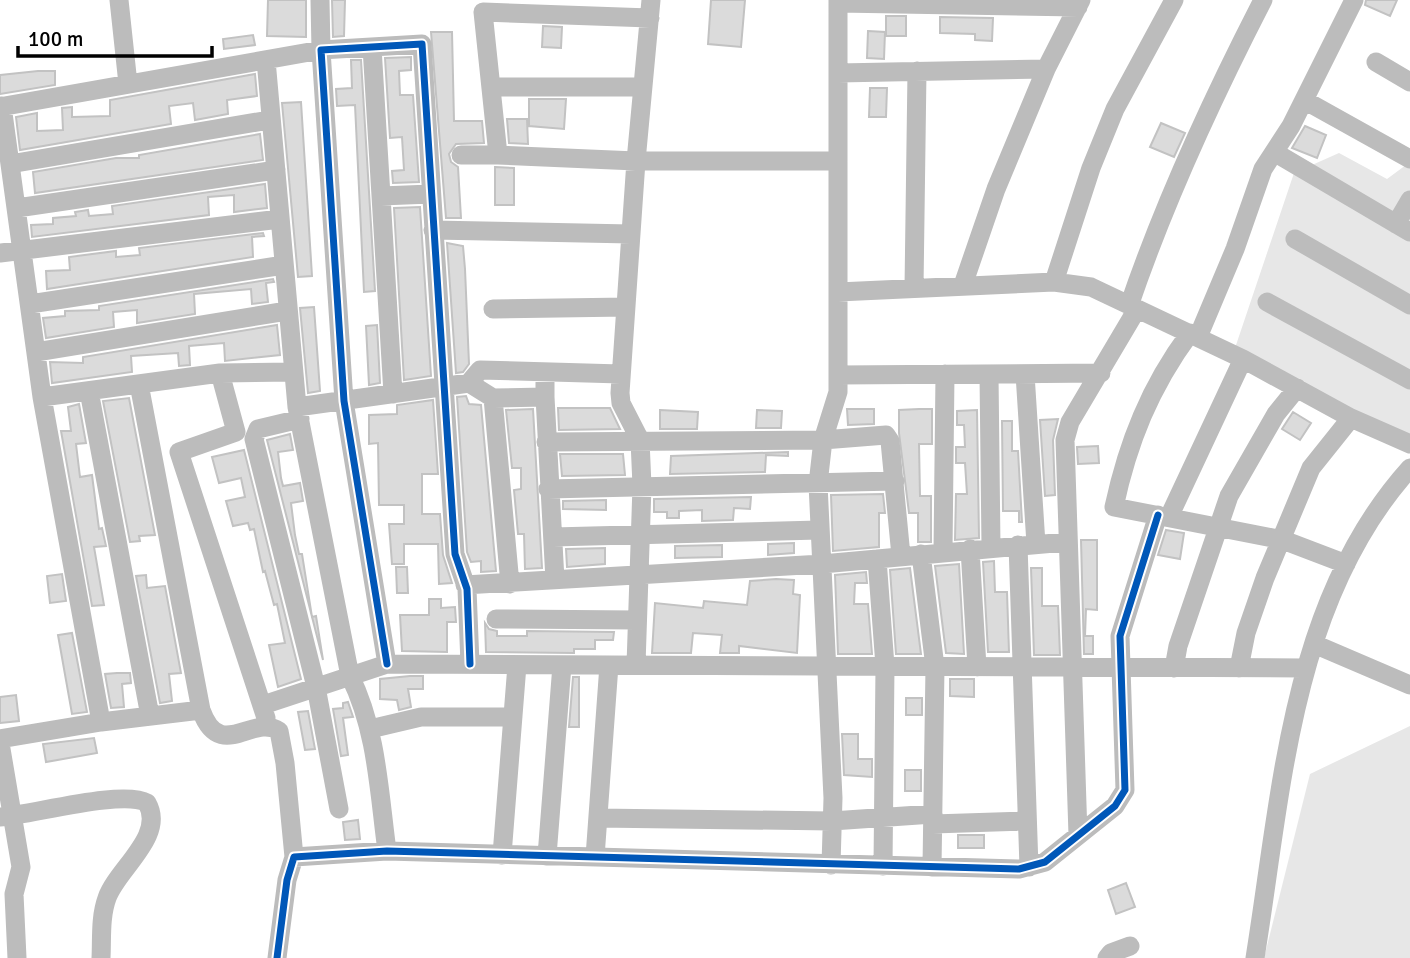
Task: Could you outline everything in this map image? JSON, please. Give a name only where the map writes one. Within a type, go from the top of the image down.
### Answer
[{"type":"street","points":[[119,0],[128,84]]},
{"type":"street","points":[[320,0],[344,401],[387,664]]},
{"type":"street","points":[[1054,282],[1091,168],[1115,109],[1174,0]]},
{"type":"street","points":[[1078,835],[1066,542],[1067,429],[1101,373],[1133,308],[1158,221],[1223,78],[1263,0]]},
{"type":"street","points":[[1346,564],[1283,540],[1114,507],[1124,460],[1140,414],[1164,367],[1194,335],[1235,249],[1263,169],[1304,100],[1354,0]]},
{"type":"street","points":[[831,865],[827,666],[818,484],[823,440],[838,392],[838,1],[1079,4],[1046,69],[996,189],[963,285]]},
{"type":"street","points":[[499,155],[482,6],[650,9],[636,161],[620,400],[640,440],[642,486],[638,537],[636,665]]},
{"type":"street","points":[[100,722],[42,397],[1,106],[321,50],[422,44],[442,388],[455,554],[466,585],[470,664]]},
{"type":"street","points":[[372,47],[393,394]]},
{"type":"street","points":[[266,60],[269,121],[276,170],[298,413],[350,676],[361,698],[370,729],[387,851]]},
{"type":"street","points":[[1376,62],[1410,82]]},
{"type":"street","points":[[838,72],[1046,69]]},
{"type":"street","points":[[914,288],[917,71]]},
{"type":"street","points":[[493,87],[643,87]]},
{"type":"street","points":[[1304,100],[1410,159]]},
{"type":"street","points":[[10,164],[269,121]]},
{"type":"street","points":[[1274,152],[1403,228],[1410,201]]},
{"type":"street","points":[[461,155],[636,161],[838,161]]},
{"type":"street","points":[[17,208],[276,170]]},
{"type":"street","points":[[381,196],[431,194]]},
{"type":"street","points":[[0,253],[280,219]]},
{"type":"street","points":[[433,230],[631,234]]},
{"type":"street","points":[[1296,239],[1410,305]]},
{"type":"street","points":[[30,304],[284,265]]},
{"type":"street","points":[[838,292],[1054,282],[1091,287],[1242,359],[1351,418],[1410,444]]},
{"type":"street","points":[[1267,302],[1410,380]]},
{"type":"street","points":[[493,309],[626,307]]},
{"type":"street","points":[[36,352],[287,311]]},
{"type":"street","points":[[294,857],[387,851],[932,867],[1029,867],[1045,862],[1115,806],[1125,790],[1120,636],[1163,516],[1242,359]]},
{"type":"street","points":[[269,727],[179,453],[236,432],[258,429],[298,413],[344,401],[469,383],[480,370],[621,374]]},
{"type":"street","points":[[42,397],[220,373],[293,372]]},
{"type":"street","points":[[545,372],[548,489],[555,580]]},
{"type":"street","points":[[220,373],[236,432]]},
{"type":"street","points":[[838,375],[1101,373]]},
{"type":"street","points":[[943,551],[945,374]]},
{"type":"street","points":[[989,374],[991,547]]},
{"type":"street","points":[[1025,374],[1027,544],[1024,667],[1029,867]]},
{"type":"street","points":[[469,383],[493,398],[545,397]]},
{"type":"street","points":[[139,384],[201,710],[209,728],[219,734],[240,734],[269,727],[279,731],[285,763],[294,857],[287,880],[277,958]]},
{"type":"street","points":[[1174,668],[1178,646],[1230,496],[1276,414],[1297,388]]},
{"type":"street","points":[[89,391],[150,716]]},
{"type":"street","points":[[493,398],[510,584]]},
{"type":"street","points":[[1239,668],[1246,633],[1261,589],[1311,468],[1351,418]]},
{"type":"street","points":[[258,429],[254,439],[316,687],[338,809]]},
{"type":"street","points":[[547,442],[823,440],[888,436],[895,481],[901,556]]},
{"type":"street","points":[[1255,958],[1304,668],[1353,545],[1390,490],[1410,468]]},
{"type":"street","points":[[548,489],[895,481]]},
{"type":"street","points":[[553,537],[638,537],[819,530]]},
{"type":"street","points":[[466,585],[638,577],[822,564],[1066,542]]},
{"type":"street","points":[[970,549],[978,667]]},
{"type":"street","points":[[921,554],[935,667],[932,867]]},
{"type":"street","points":[[877,559],[885,666],[883,866]]},
{"type":"street","points":[[496,619],[637,620]]},
{"type":"street","points":[[1314,643],[1410,685]]},
{"type":"street","points":[[263,705],[387,664],[1304,668]]},
{"type":"street","points":[[502,855],[517,665]]},
{"type":"street","points":[[547,856],[562,665]]},
{"type":"street","points":[[595,858],[609,665]]},
{"type":"street","points":[[17,958],[14,894],[21,867],[6,817],[0,741],[100,722],[201,710]]},
{"type":"street","points":[[370,729],[421,717],[513,717]]},
{"type":"street","points":[[6,817],[83,803],[132,800],[147,803],[152,818],[148,835],[118,877],[105,901],[101,958]]},
{"type":"street","points":[[598,818],[832,821],[883,817],[1027,821]]},
{"type":"street","points":[[1107,958],[1111,953],[1130,946]]},
{"type":"shaded area","points":[[1339,153],[1387,179],[1410,162],[1410,442],[1233,354],[1294,173]]},
{"type":"shaded area","points":[[1410,726],[1410,958],[1264,958],[1310,774]]},
{"type":"building","points":[[268,0],[306,0],[306,37],[267,36]]},
{"type":"building","points":[[332,0],[345,0],[344,36],[333,37]]},
{"type":"building","points":[[711,0],[745,0],[741,47],[708,44]]},
{"type":"building","points":[[1366,0],[1397,0],[1390,16],[1365,5]]},
{"type":"building","points":[[886,16],[906,16],[906,36],[886,36]]},
{"type":"building","points":[[940,17],[993,18],[992,41],[975,40],[975,34],[940,33]]},
{"type":"building","points":[[543,26],[562,27],[561,48],[542,47]]},
{"type":"building","points":[[868,31],[885,32],[884,59],[867,58]]},
{"type":"building","points":[[431,32],[452,32],[454,121],[482,121],[484,143],[456,144],[449,154],[451,162],[458,167],[461,218],[446,218]]},
{"type":"building","points":[[253,35],[255,45],[224,49],[223,39]]},
{"type":"building","points":[[411,57],[411,70],[399,71],[400,95],[413,95],[419,182],[393,183],[392,171],[404,170],[402,137],[390,138],[385,58]]},
{"type":"building","points":[[351,60],[361,60],[375,291],[364,292],[355,105],[337,106],[336,89],[352,88]]},
{"type":"building","points":[[55,71],[55,85],[0,94],[0,75]]},
{"type":"building","points":[[255,74],[257,96],[227,100],[228,114],[195,120],[193,103],[169,106],[171,124],[20,150],[16,117],[37,113],[37,131],[63,130],[62,108],[72,107],[72,117],[110,116],[110,100]]},
{"type":"building","points":[[870,88],[887,88],[886,117],[869,117]]},
{"type":"building","points":[[529,99],[566,99],[564,129],[529,126]]},
{"type":"building","points":[[301,102],[312,276],[298,277],[282,103]]},
{"type":"building","points":[[507,119],[527,119],[528,144],[509,143]]},
{"type":"building","points":[[1161,123],[1185,133],[1174,157],[1150,147]]},
{"type":"building","points":[[1305,126],[1326,135],[1317,158],[1292,148]]},
{"type":"building","points":[[260,134],[263,160],[35,193],[33,172],[116,158],[139,158],[139,155]]},
{"type":"building","points":[[495,167],[514,168],[514,205],[495,205]]},
{"type":"building","points":[[265,184],[267,208],[234,212],[234,195],[208,197],[209,215],[32,237],[31,225],[53,224],[53,218],[76,216],[75,212],[88,210],[89,216],[113,214],[112,206]]},
{"type":"building","points":[[420,207],[431,376],[404,380],[394,208]]},
{"type":"building","points":[[263,233],[264,236],[252,237],[253,257],[47,289],[46,271],[70,270],[69,257],[116,251],[116,257],[140,255],[139,248]]},
{"type":"building","points":[[447,243],[463,246],[465,269],[469,364],[463,372],[456,373]]},
{"type":"building","points":[[273,279],[274,282],[266,283],[268,302],[252,304],[251,289],[194,294],[195,314],[137,323],[137,310],[113,312],[114,327],[46,338],[43,318],[65,316],[65,311],[99,310],[99,306]]},
{"type":"building","points":[[314,307],[320,391],[308,393],[300,308]]},
{"type":"building","points":[[277,325],[280,355],[225,361],[224,343],[189,346],[190,365],[179,366],[178,353],[131,356],[132,372],[52,383],[50,362],[83,363],[83,357]]},
{"type":"building","points":[[377,325],[380,383],[369,385],[366,326]]},
{"type":"building","points":[[466,396],[469,404],[481,405],[496,571],[481,572],[481,561],[471,562],[467,552],[457,397]]},
{"type":"building","points":[[129,398],[155,535],[139,536],[140,541],[130,542],[103,401]]},
{"type":"building","points":[[433,400],[438,474],[422,474],[422,514],[440,514],[443,555],[452,583],[439,584],[438,544],[404,544],[404,564],[392,564],[389,524],[404,524],[404,505],[379,505],[378,443],[369,444],[369,415],[397,414],[397,405]]},
{"type":"building","points":[[79,404],[86,443],[76,444],[80,477],[92,475],[99,529],[102,528],[106,546],[94,547],[104,605],[92,606],[61,431],[71,431],[68,407]]},
{"type":"building","points":[[558,408],[610,408],[620,429],[559,430]]},
{"type":"building","points":[[533,409],[542,568],[525,569],[524,534],[518,534],[514,490],[521,489],[521,468],[512,468],[506,410]]},
{"type":"building","points":[[847,409],[874,409],[874,424],[848,425]]},
{"type":"building","points":[[932,409],[932,444],[919,444],[920,496],[931,496],[931,542],[918,542],[918,513],[909,513],[899,433],[899,410]]},
{"type":"building","points":[[660,410],[698,412],[697,429],[660,429]]},
{"type":"building","points":[[757,410],[782,411],[781,428],[756,428]]},
{"type":"building","points":[[977,410],[979,538],[955,540],[956,494],[967,494],[965,463],[956,463],[956,447],[965,447],[964,425],[957,425],[957,411]]},
{"type":"building","points":[[1293,412],[1311,423],[1300,440],[1282,429]]},
{"type":"building","points":[[1058,419],[1053,440],[1055,495],[1045,496],[1040,420]]},
{"type":"building","points":[[1002,421],[1012,421],[1012,451],[1018,451],[1022,522],[1019,522],[1019,511],[1003,511]]},
{"type":"building","points":[[290,434],[293,450],[278,452],[281,478],[283,486],[300,483],[303,501],[291,503],[312,616],[267,440]]},
{"type":"building","points":[[1098,446],[1099,463],[1078,464],[1077,447]]},
{"type":"building","points":[[244,450],[301,679],[278,687],[269,645],[285,643],[277,604],[274,605],[265,571],[263,572],[254,529],[250,530],[248,523],[233,526],[226,501],[245,497],[241,478],[219,483],[212,457]]},
{"type":"building","points":[[788,452],[788,456],[766,455],[765,472],[670,474],[671,456]]},
{"type":"building","points":[[560,454],[623,454],[625,475],[562,476]]},
{"type":"building","points":[[883,494],[885,513],[879,513],[879,547],[833,551],[831,495]]},
{"type":"building","points":[[751,497],[750,509],[734,508],[733,520],[702,521],[702,510],[679,511],[679,518],[667,518],[667,512],[654,512],[654,499]]},
{"type":"building","points":[[606,500],[606,510],[563,509],[563,501]]},
{"type":"building","points":[[1166,530],[1184,533],[1180,559],[1158,555]]},
{"type":"building","points":[[1081,540],[1097,540],[1097,610],[1086,609],[1085,636],[1093,636],[1093,654],[1084,654]]},
{"type":"building","points":[[794,543],[794,553],[768,555],[768,544]]},
{"type":"building","points":[[722,545],[722,557],[675,558],[675,546]]},
{"type":"building","points":[[605,548],[605,564],[567,567],[566,549]]},
{"type":"building","points":[[994,561],[995,592],[1007,592],[1009,652],[988,652],[983,562]]},
{"type":"building","points":[[959,564],[964,654],[946,653],[935,566]]},
{"type":"building","points":[[396,567],[407,567],[408,593],[397,593]]},
{"type":"building","points":[[910,568],[921,654],[896,654],[890,570]]},
{"type":"building","points":[[1031,568],[1042,568],[1042,606],[1058,606],[1060,655],[1034,655]]},
{"type":"building","points":[[866,572],[867,583],[855,583],[854,604],[868,604],[872,654],[838,654],[835,575]]},
{"type":"building","points":[[62,574],[66,601],[50,603],[47,576]]},
{"type":"building","points":[[146,575],[147,588],[165,586],[181,673],[169,674],[172,701],[160,703],[136,576]]},
{"type":"building","points":[[794,580],[793,594],[800,595],[797,653],[739,646],[739,653],[720,653],[722,635],[693,633],[691,653],[652,653],[655,603],[703,608],[704,601],[747,605],[750,581]]},
{"type":"building","points":[[429,599],[441,599],[441,608],[455,607],[456,622],[447,622],[447,652],[402,651],[400,615],[429,615]]},
{"type":"building","points":[[316,616],[323,660],[312,617]]},
{"type":"building","points":[[485,623],[489,629],[497,631],[497,636],[527,636],[527,631],[614,632],[613,640],[595,640],[595,649],[574,649],[574,653],[486,652]]},
{"type":"building","points":[[72,633],[87,712],[72,714],[58,635]]},
{"type":"building","points":[[130,673],[131,683],[122,684],[124,707],[111,708],[105,674]]},
{"type":"building","points":[[423,676],[423,689],[408,689],[411,707],[399,710],[397,700],[380,699],[380,679]]},
{"type":"building","points":[[573,677],[579,677],[579,727],[569,727]]},
{"type":"building","points":[[950,679],[974,679],[974,697],[950,696]]},
{"type":"building","points":[[16,695],[19,721],[0,723],[0,697]]},
{"type":"building","points":[[906,698],[922,698],[922,715],[906,715]]},
{"type":"building","points":[[348,702],[353,717],[343,718],[348,755],[341,756],[333,709],[343,708],[343,703]]},
{"type":"building","points":[[308,711],[315,749],[305,750],[298,712]]},
{"type":"building","points":[[842,734],[858,734],[858,759],[872,759],[872,777],[844,775]]},
{"type":"building","points":[[94,738],[97,753],[46,762],[43,744]]},
{"type":"building","points":[[905,770],[921,770],[921,791],[905,791]]},
{"type":"building","points":[[358,820],[360,839],[345,840],[343,822]]},
{"type":"building","points":[[958,835],[984,835],[984,848],[958,848]]},
{"type":"building","points":[[1126,883],[1135,907],[1116,914],[1108,890]]},
{"type":"cycle path","points":[[387,664],[344,401],[321,50],[422,44],[455,554],[467,589],[470,664]]},
{"type":"cycle path","points":[[277,958],[287,880],[294,857],[387,851],[1019,869],[1045,862],[1115,806],[1125,790],[1120,636],[1158,515]]}]
